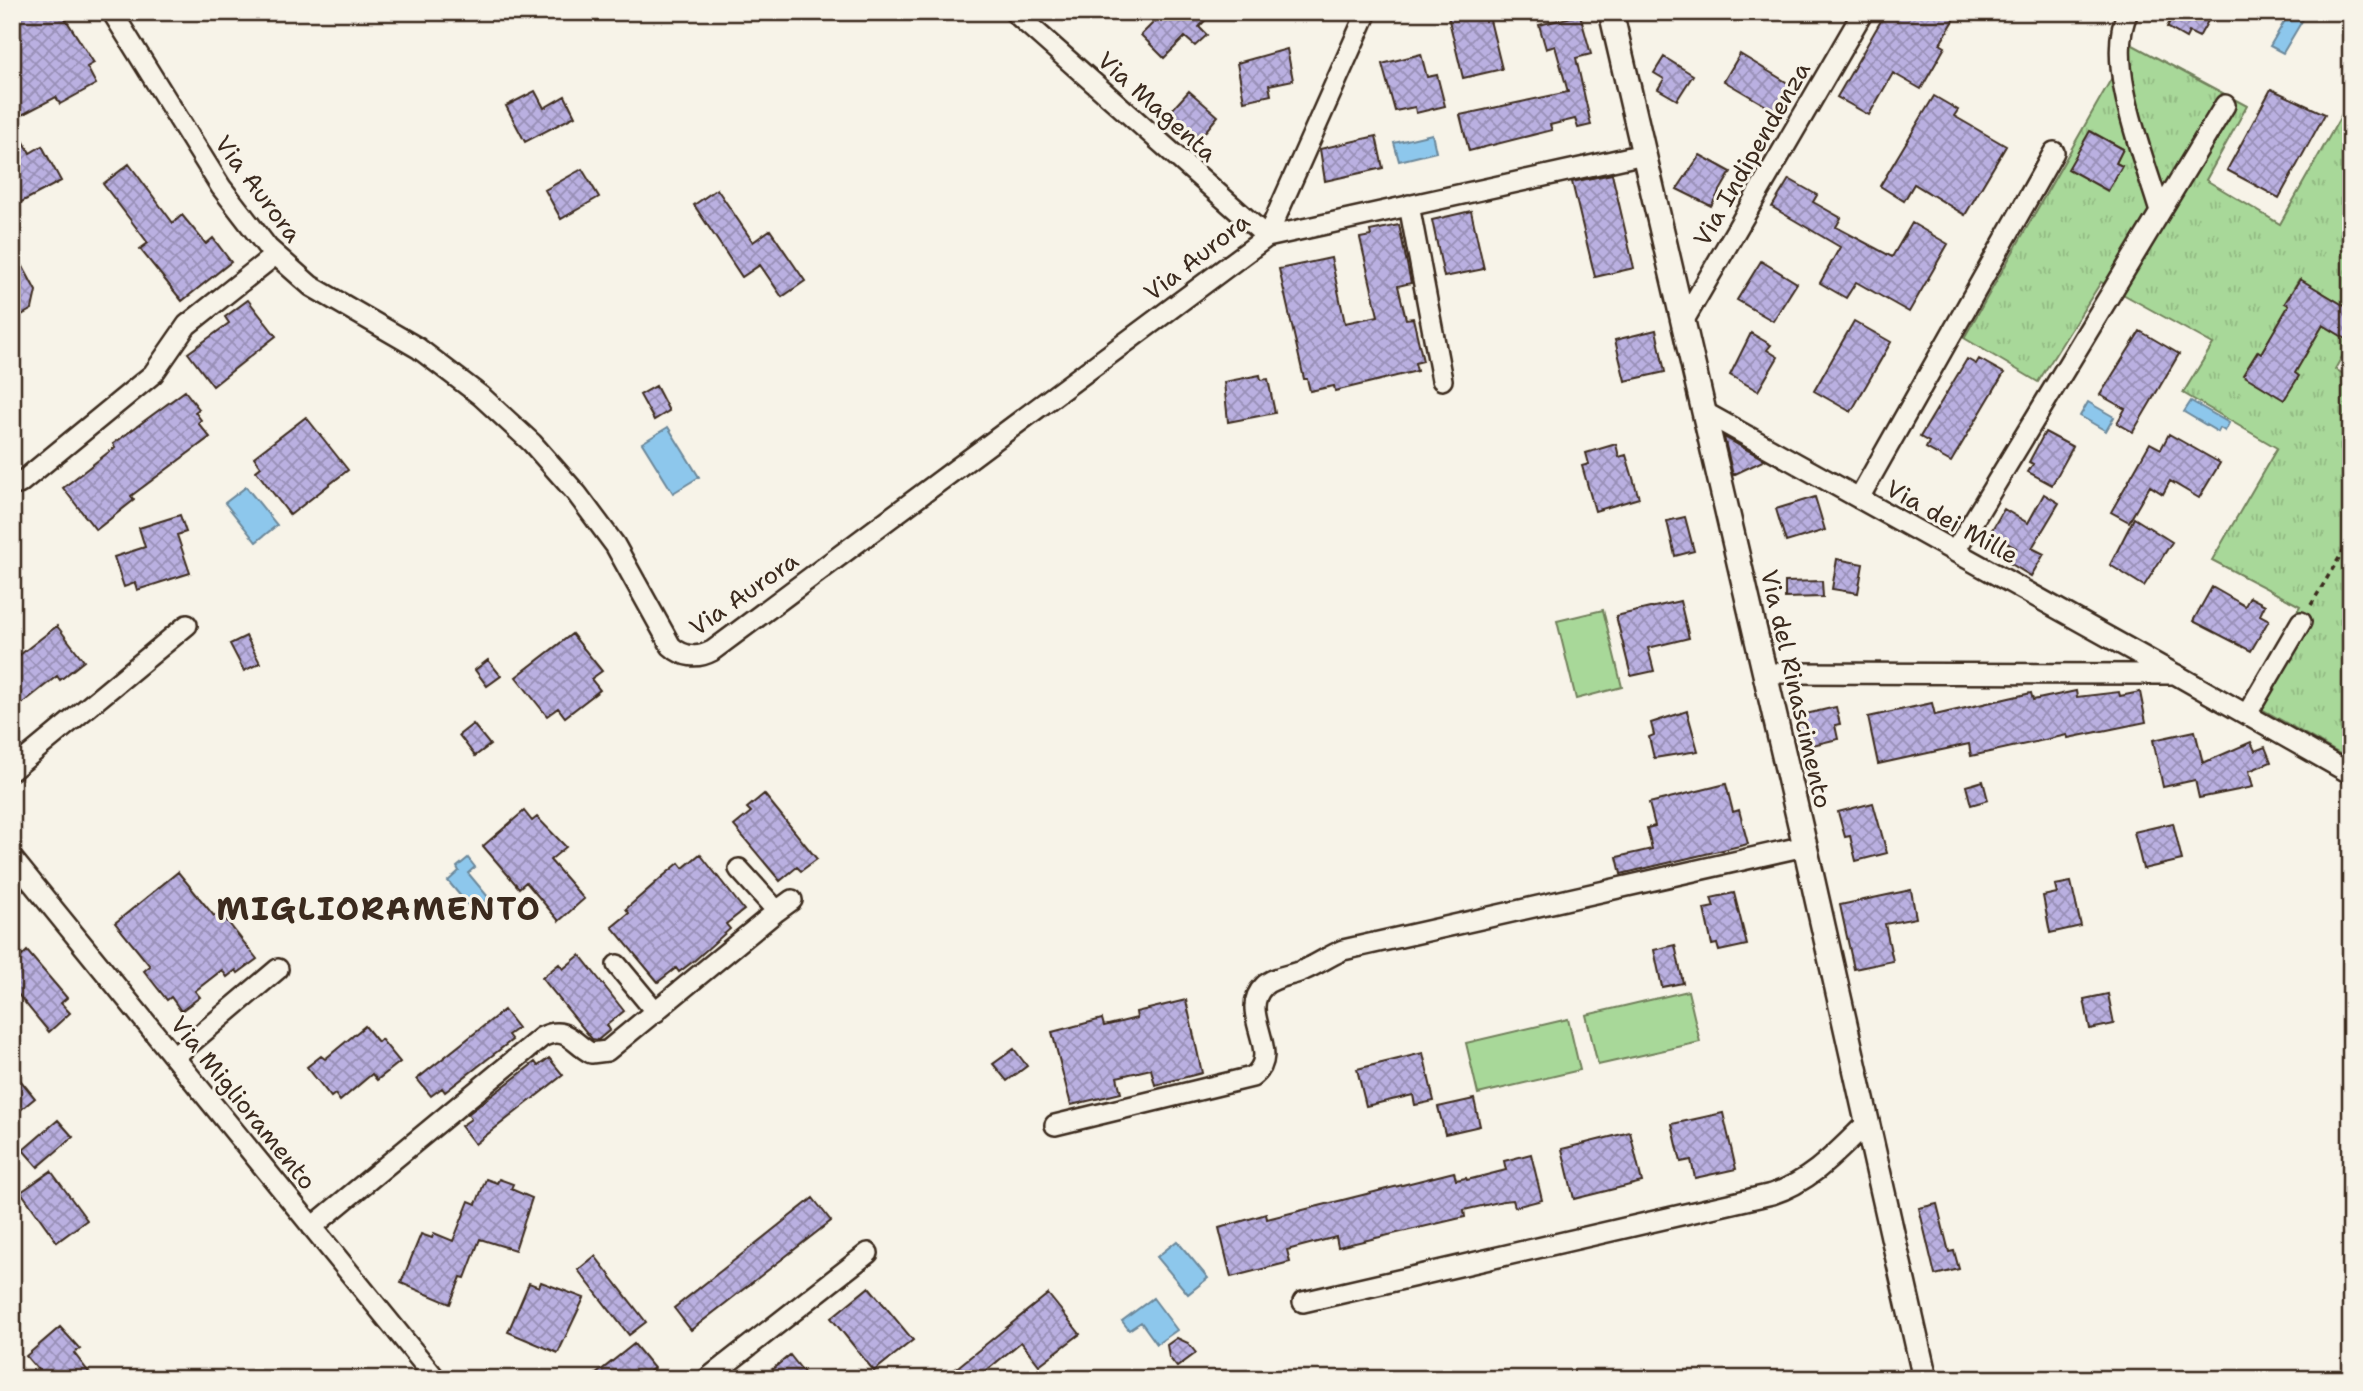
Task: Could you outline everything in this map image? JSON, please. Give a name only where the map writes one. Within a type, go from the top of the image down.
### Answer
[{"type":"street","name":"Via Aurora","points":[[112,12],[221,187],[275,255],[318,291],[418,348],[504,416],[550,462],[597,519],[620,554],[671,646],[685,655],[697,656],[712,651],[1268,237],[1367,12]]},
{"type":"street","name":"Via Magenta","points":[[1014,12],[1268,237]]},
{"type":"street","name":"Via del Rinascimento","points":[[1611,12],[1706,413],[1925,1379]]},
{"type":"street","name":"Via Indipendenza","points":[[1684,320],[1863,12]]},
{"type":"street","points":[[2128,12],[2120,35],[2119,68],[2160,212]]},
{"type":"street","points":[[1955,551],[2225,105]]},
{"type":"street","points":[[1859,498],[2054,152]]},
{"type":"street","points":[[1268,237],[1644,153]]},
{"type":"street","points":[[1409,205],[1442,380]]},
{"type":"street","points":[[19,484],[153,374],[187,325],[275,255]]},
{"type":"street","name":"Via dei Mille","points":[[1706,413],[2351,774]]},
{"type":"street","points":[[2247,714],[2301,622]]},
{"type":"street","points":[[12,770],[187,625]]},
{"type":"street","name":"Via dei Mille","points":[[1765,673],[2175,674]]},
{"type":"street","points":[[1055,1125],[1252,1077],[1263,1063],[1263,1046],[1254,1007],[1261,989],[1272,981],[1300,972],[1343,950],[1805,846]]},
{"type":"street","name":"Via Miglioramento","points":[[12,858],[436,1379]]},
{"type":"street","points":[[312,1227],[542,1037],[556,1032],[568,1034],[585,1050],[601,1054],[656,1013],[785,906],[740,869]]},
{"type":"street","points":[[617,965],[656,1013]]},
{"type":"street","points":[[174,1057],[278,969]]},
{"type":"street","points":[[1303,1302],[1772,1194],[1799,1184],[1815,1173],[1868,1122]]},
{"type":"street","points":[[707,1379],[867,1253]]},
{"type":"path","points":[[2301,622],[2351,538]]},
{"type":"green space","points":[[2131,44],[2247,106],[2206,180],[2280,224],[2351,98],[2351,170],[2348,176],[2351,178],[2351,341],[2335,369],[2351,378],[2351,752],[2347,758],[2246,700],[2300,606],[2212,560],[2277,448],[2183,393],[2213,344],[2101,282],[2038,382],[1964,338]],"holes":[[[2090,131],[2123,149],[2116,163],[2122,166],[2107,191],[2069,169]],[[2299,279],[2340,303],[2326,327],[2285,303]],[[2286,311],[2296,370],[2263,350]]]},
{"type":"green space","points":[[1603,610],[1622,687],[1576,699],[1557,621]]},
{"type":"green space","points":[[1688,991],[1700,1042],[1598,1065],[1586,1015]]},
{"type":"green space","points":[[1568,1019],[1580,1070],[1478,1094],[1466,1043]]},
{"type":"water","points":[[2290,12],[2305,16],[2283,53],[2270,46]]},
{"type":"water","points":[[1432,134],[1436,152],[1399,161],[1394,143]]},
{"type":"water","points":[[2191,401],[2229,423],[2225,431],[2220,428],[2218,432],[2184,412]]},
{"type":"water","points":[[2088,402],[2114,417],[2106,431],[2080,416]]},
{"type":"water","points":[[668,427],[699,477],[673,493],[642,443]]},
{"type":"water","points":[[246,487],[277,525],[256,542],[225,503]]},
{"type":"water","points":[[468,858],[475,867],[468,873],[489,898],[473,911],[448,881],[459,871],[457,867]]},
{"type":"water","points":[[1177,1241],[1208,1278],[1188,1294],[1157,1257]]},
{"type":"water","points":[[1153,1298],[1177,1330],[1157,1344],[1141,1322],[1129,1330],[1122,1321]]},
{"type":"building","points":[[12,12],[61,12],[94,63],[87,67],[96,84],[60,104],[56,97],[12,120]]},
{"type":"building","points":[[1164,12],[1213,12],[1199,27],[1207,35],[1195,46],[1185,37],[1164,58],[1141,35]]},
{"type":"building","points":[[1447,12],[1488,12],[1502,69],[1463,78]]},
{"type":"building","points":[[1886,12],[1959,12],[1940,44],[1945,47],[1921,89],[1893,73],[1869,115],[1837,97]]},
{"type":"building","points":[[2175,12],[2213,12],[2199,37],[2189,32],[2186,38],[2167,27]]},
{"type":"building","points":[[1580,15],[1591,54],[1576,58],[1591,125],[1578,128],[1575,119],[1550,125],[1552,130],[1469,151],[1460,115],[1568,92],[1555,46],[1546,49],[1539,25]]},
{"type":"building","points":[[1287,49],[1293,80],[1269,85],[1271,95],[1244,101],[1237,63]]},
{"type":"building","points":[[1421,54],[1427,77],[1437,75],[1445,106],[1416,113],[1415,107],[1395,111],[1382,64]]},
{"type":"building","points":[[1740,54],[1791,85],[1775,111],[1724,81]]},
{"type":"building","points":[[1664,57],[1693,75],[1677,100],[1658,89],[1664,79],[1654,73]]},
{"type":"building","points":[[2271,89],[2325,114],[2279,198],[2227,170]]},
{"type":"building","points":[[535,91],[544,108],[565,96],[575,116],[525,142],[506,106]]},
{"type":"building","points":[[1189,91],[1218,116],[1200,138],[1170,112]]},
{"type":"building","points":[[1934,96],[1958,110],[1954,116],[2006,146],[1965,215],[1914,184],[1904,201],[1880,186]]},
{"type":"building","points":[[12,120],[30,153],[42,146],[61,181],[12,207]]},
{"type":"building","points":[[2090,131],[2123,149],[2116,163],[2122,166],[2108,191],[2068,169]]},
{"type":"building","points":[[1376,136],[1383,168],[1325,181],[1320,149]]},
{"type":"building","points":[[1700,155],[1731,172],[1711,206],[1677,189]]},
{"type":"building","points":[[129,164],[173,223],[182,215],[206,244],[213,238],[231,262],[182,301],[140,249],[148,243],[103,184]]},
{"type":"building","points":[[582,169],[599,197],[561,219],[545,190]]},
{"type":"building","points":[[1612,174],[1634,268],[1595,277],[1572,182]]},
{"type":"building","points":[[1789,179],[1817,195],[1813,202],[1841,218],[1836,227],[1892,257],[1912,223],[1948,244],[1909,312],[1856,282],[1846,298],[1820,283],[1840,247],[1772,207]]},
{"type":"building","points":[[717,189],[753,242],[770,230],[805,281],[782,297],[760,265],[742,277],[694,205]]},
{"type":"building","points":[[1471,211],[1484,269],[1444,277],[1432,220]]},
{"type":"building","points":[[1399,225],[1411,283],[1398,286],[1406,319],[1413,318],[1423,361],[1415,363],[1417,371],[1335,391],[1334,386],[1310,391],[1307,379],[1304,379],[1279,269],[1331,258],[1345,323],[1378,316],[1360,238],[1371,236],[1370,231]]},
{"type":"building","points":[[12,246],[36,291],[32,309],[20,316],[12,302]]},
{"type":"building","points":[[1761,261],[1797,283],[1773,321],[1737,300]]},
{"type":"building","points":[[2300,279],[2351,310],[2351,342],[2323,325],[2295,373],[2299,376],[2284,400],[2243,375],[2258,351],[2261,353],[2289,305],[2285,303]]},
{"type":"building","points":[[248,300],[276,336],[213,386],[188,353],[229,323],[225,317]]},
{"type":"building","points":[[1854,321],[1891,342],[1851,412],[1814,391]]},
{"type":"building","points":[[1656,330],[1665,372],[1625,381],[1615,340]]},
{"type":"building","points":[[2140,331],[2179,354],[2133,432],[2117,423],[2125,409],[2100,395]]},
{"type":"building","points":[[1751,333],[1771,345],[1767,350],[1778,357],[1758,391],[1730,375]]},
{"type":"building","points":[[1967,359],[1976,364],[1979,359],[2004,373],[1951,462],[1926,448],[1929,442],[1920,437]]},
{"type":"building","points":[[1260,375],[1261,380],[1268,379],[1275,413],[1228,422],[1224,382]]},
{"type":"building","points":[[656,386],[669,411],[654,420],[640,395]]},
{"type":"building","points":[[185,391],[199,409],[195,412],[201,420],[198,423],[210,437],[131,496],[134,500],[96,530],[63,488],[115,447],[113,444]]},
{"type":"building","points":[[306,417],[348,470],[290,515],[256,471],[261,467],[254,457]]},
{"type":"building","points":[[2045,432],[2073,447],[2052,485],[2028,472],[2033,464],[2029,462]]},
{"type":"building","points":[[2169,434],[2220,463],[2199,498],[2170,481],[2163,494],[2150,486],[2129,522],[2111,512],[2150,443],[2161,449]]},
{"type":"building","points":[[1724,437],[1765,460],[1733,475]]},
{"type":"building","points":[[1616,444],[1619,457],[1626,455],[1639,498],[1595,511],[1582,466],[1589,464],[1586,453]]},
{"type":"building","points":[[2044,494],[2059,503],[2032,548],[2044,554],[2031,576],[2008,562],[2016,548],[1990,533],[2004,509],[2028,523]]},
{"type":"building","points":[[1815,497],[1825,530],[1786,542],[1776,509]]},
{"type":"building","points":[[180,515],[186,532],[177,535],[190,573],[137,590],[135,583],[124,587],[114,557],[145,547],[139,528]]},
{"type":"building","points":[[1685,517],[1694,551],[1675,556],[1667,521]]},
{"type":"building","points":[[2134,518],[2172,542],[2144,586],[2110,565]]},
{"type":"building","points":[[1837,559],[1863,564],[1858,593],[1832,589]]},
{"type":"building","points":[[1822,581],[1823,597],[1785,598],[1785,582]]},
{"type":"building","points":[[2212,587],[2245,606],[2250,597],[2265,605],[2260,615],[2269,620],[2251,651],[2193,621]]},
{"type":"building","points":[[1680,601],[1689,638],[1648,648],[1654,671],[1631,676],[1616,616]]},
{"type":"building","points":[[57,626],[84,661],[60,680],[57,676],[19,706],[12,697],[12,661]]},
{"type":"building","points":[[572,634],[602,671],[591,679],[600,690],[565,717],[558,708],[547,716],[516,677]]},
{"type":"building","points":[[246,636],[260,663],[244,671],[230,644]]},
{"type":"building","points":[[488,660],[501,676],[487,686],[475,670]]},
{"type":"building","points":[[2076,691],[2077,697],[2119,692],[2120,696],[2140,692],[2146,722],[2068,738],[2067,735],[1971,756],[1969,744],[1878,764],[1868,717],[1932,703],[1935,715],[2031,693],[2033,700]]},
{"type":"building","points":[[1836,707],[1840,724],[1835,725],[1838,739],[1808,746],[1806,739],[1802,740],[1797,716]]},
{"type":"building","points":[[1687,711],[1698,751],[1654,758],[1649,737],[1654,735],[1651,723]]},
{"type":"building","points":[[473,724],[490,745],[475,756],[459,735]]},
{"type":"building","points":[[2195,731],[2203,763],[2251,742],[2255,751],[2265,747],[2271,762],[2249,771],[2253,787],[2199,798],[2195,780],[2163,787],[2153,740]]},
{"type":"building","points":[[1983,781],[1988,800],[1971,805],[1966,786]]},
{"type":"building","points":[[1726,784],[1733,812],[1739,810],[1748,844],[1621,874],[1617,857],[1652,849],[1647,828],[1655,826],[1649,803]]},
{"type":"building","points":[[764,794],[817,859],[801,871],[797,867],[780,881],[734,826],[751,812],[747,808]]},
{"type":"building","points":[[1873,803],[1887,853],[1856,861],[1850,836],[1845,837],[1838,812]]},
{"type":"building","points":[[524,811],[532,821],[537,817],[566,847],[550,860],[584,899],[559,921],[526,882],[519,888],[483,846]]},
{"type":"building","points":[[2173,823],[2182,860],[2143,869],[2134,832]]},
{"type":"building","points":[[700,854],[744,910],[726,924],[730,929],[695,960],[679,972],[676,968],[658,982],[612,927],[629,913],[626,909],[662,877],[679,863],[683,868]]},
{"type":"building","points":[[178,872],[214,916],[220,912],[257,959],[238,973],[236,970],[227,977],[222,970],[195,991],[200,997],[181,1011],[171,997],[167,1000],[144,971],[150,966],[115,923]]},
{"type":"building","points":[[2071,882],[2081,926],[2050,933],[2043,896],[2057,893],[2055,885]]},
{"type":"building","points":[[1911,890],[1916,918],[1885,924],[1893,961],[1854,969],[1840,905]]},
{"type":"building","points":[[1734,893],[1747,945],[1719,951],[1717,944],[1712,945],[1704,909],[1714,907],[1711,898]]},
{"type":"building","points":[[1675,945],[1683,983],[1662,987],[1654,950]]},
{"type":"building","points":[[12,946],[22,956],[27,951],[67,998],[61,1003],[70,1013],[49,1032],[12,987]]},
{"type":"building","points":[[580,955],[624,1011],[607,1025],[610,1030],[598,1040],[592,1039],[542,978],[559,964],[563,969]]},
{"type":"building","points":[[2108,994],[2114,1024],[2090,1029],[2084,999]]},
{"type":"building","points":[[1186,1000],[1202,1073],[1155,1085],[1151,1069],[1117,1077],[1121,1093],[1071,1105],[1052,1032],[1102,1019],[1104,1026],[1137,1018],[1136,1012]]},
{"type":"building","points":[[504,1010],[518,1028],[508,1035],[512,1040],[445,1092],[442,1088],[431,1096],[417,1079]]},
{"type":"building","points":[[365,1026],[378,1042],[381,1039],[400,1062],[377,1080],[372,1074],[340,1101],[335,1094],[331,1097],[307,1067],[321,1056],[325,1059]]},
{"type":"building","points":[[1014,1049],[1027,1066],[1007,1081],[993,1064]]},
{"type":"building","points":[[1423,1053],[1434,1101],[1415,1105],[1413,1095],[1366,1106],[1357,1069]]},
{"type":"building","points":[[549,1058],[563,1075],[475,1144],[461,1126],[471,1119],[468,1114],[535,1062],[538,1066]]},
{"type":"building","points":[[12,1070],[35,1098],[12,1117]]},
{"type":"building","points":[[1474,1099],[1480,1126],[1445,1134],[1438,1107]]},
{"type":"building","points":[[1723,1113],[1736,1169],[1695,1178],[1691,1160],[1681,1162],[1672,1124]]},
{"type":"building","points":[[58,1120],[73,1137],[38,1167],[23,1150]]},
{"type":"building","points":[[1630,1132],[1642,1182],[1574,1199],[1562,1149]]},
{"type":"building","points":[[1531,1154],[1542,1200],[1515,1207],[1513,1200],[1503,1201],[1464,1210],[1465,1217],[1338,1247],[1336,1237],[1287,1250],[1290,1262],[1231,1277],[1219,1228],[1266,1214],[1267,1219],[1454,1172],[1456,1180],[1467,1180],[1506,1170],[1504,1161]]},
{"type":"building","points":[[51,1171],[87,1220],[57,1242],[21,1192]]},
{"type":"building","points":[[486,1179],[497,1183],[499,1179],[513,1184],[511,1189],[532,1198],[515,1250],[480,1239],[465,1278],[461,1277],[450,1304],[401,1283],[421,1234],[432,1238],[434,1233],[453,1241],[469,1201],[476,1204]]},
{"type":"building","points":[[813,1198],[831,1221],[691,1330],[674,1308]]},
{"type":"building","points":[[1937,1204],[1949,1252],[1954,1251],[1959,1269],[1935,1275],[1919,1208]]},
{"type":"building","points":[[595,1256],[646,1322],[629,1335],[578,1270]]},
{"type":"building","points":[[541,1282],[584,1298],[558,1353],[508,1332],[529,1283],[539,1287]]},
{"type":"building","points":[[869,1287],[913,1340],[874,1371],[831,1318]]},
{"type":"building","points":[[1048,1294],[1080,1334],[1039,1365],[1021,1342],[986,1371],[992,1379],[943,1379]]},
{"type":"building","points":[[60,1327],[80,1349],[74,1353],[94,1379],[46,1379],[26,1356]]},
{"type":"building","points":[[1177,1338],[1188,1343],[1196,1353],[1177,1367],[1169,1357],[1167,1345]]},
{"type":"building","points":[[634,1344],[654,1368],[640,1379],[590,1379]]},
{"type":"building","points":[[790,1355],[809,1379],[760,1379]]},
{"type":"district","name":"MIGLIORAMENTO","points":[[379,908]]}]
